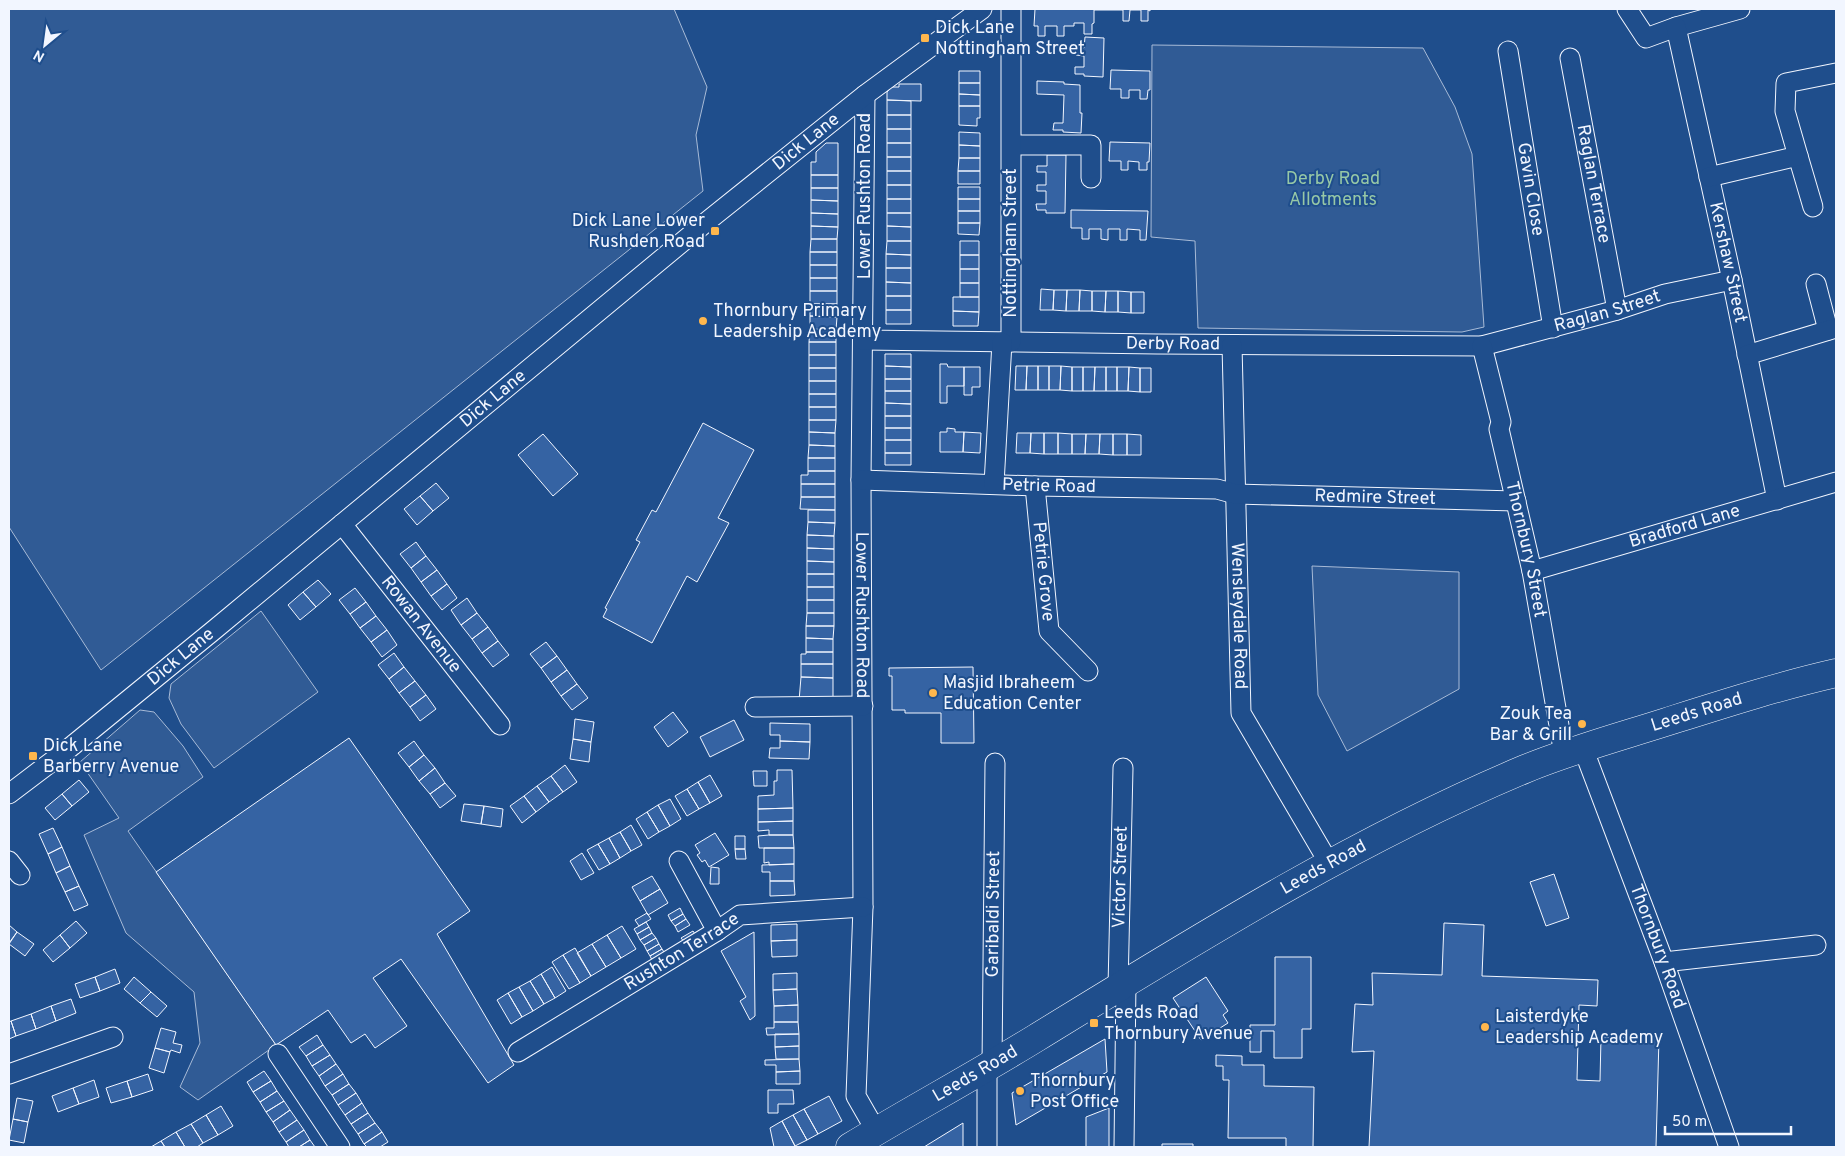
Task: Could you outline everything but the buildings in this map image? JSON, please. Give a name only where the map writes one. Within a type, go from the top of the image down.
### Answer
[{"type":"highway","name":"Leeds Road","points":[[851,1147],[1329,863],[1424,815],[1524,770],[1574,751],[1784,685],[1836,673]]},
{"type":"street","name":"Dick Lane","points":[[9,794],[67,750],[710,219],[866,95],[982,9]]},
{"type":"street","name":"Nottingham Street","points":[[1006,342],[1012,145],[1011,9]]},
{"type":"street","points":[[1627,9],[1646,38],[1676,26],[1740,9]]},
{"type":"street","name":"Kershaw Street","points":[[1676,26],[1732,280],[1777,500]]},
{"type":"street","name":"Gavin Close","points":[[1508,51],[1553,328]]},
{"type":"street","name":"Raglan Terrace","points":[[1570,58],[1617,310]]},
{"type":"street","points":[[1813,207],[1785,111],[1786,83],[1836,73]]},
{"type":"street","name":"Lower Rushton Road","points":[[866,95],[861,480],[863,907],[856,1096],[876,1131]]},
{"type":"street","name":"Nottingham Street","points":[[1012,145],[1091,144],[1091,178]]},
{"type":"street","points":[[1709,178],[1798,156]]},
{"type":"street","name":"Raglan Street","points":[[1482,346],[1617,310],[1665,294],[1732,280]]},
{"type":"street","points":[[1747,355],[1832,329],[1816,284]]},
{"type":"street","name":"Derby Road","points":[[863,340],[1482,346]]},
{"type":"street","points":[[994,484],[1006,342]]},
{"type":"street","name":"Wensleydale Road","points":[[1232,345],[1241,713],[1329,863]]},
{"type":"street","name":"Thornbury Street","points":[[1482,346],[1501,422],[1499,429],[1574,751]]},
{"type":"street","name":"Petrie Road","points":[[861,480],[1217,490],[1235,494]]},
{"type":"street","name":"Bradford Lane","points":[[1532,571],[1836,482]]},
{"type":"street","name":"Petrie Grove","points":[[1036,486],[1049,630],[1088,671]]},
{"type":"street","name":"Redmire Street","points":[[1235,494],[1516,501]]},
{"type":"street","name":"Rowan Avenue","points":[[342,524],[500,725]]},
{"type":"street","points":[[754,707],[863,706]]},
{"type":"street","name":"Thornbury Road","points":[[1574,751],[1664,962],[1729,1147]]},
{"type":"street","name":"Garibaldi Street","points":[[987,1147],[995,763]]},
{"type":"street","name":"Victor Street","points":[[1123,768],[1122,985],[1124,1147]]},
{"type":"street","points":[[679,861],[717,931]]},
{"type":"street","name":"Rushton Terrace","points":[[518,1052],[717,931],[740,915],[863,907]]},
{"type":"street","points":[[1664,962],[1816,945]]},
{"type":"street","points":[[9,1074],[113,1036]]},
{"type":"street","points":[[278,1054],[340,1147]]},
{"type":"green space","points":[[9,9],[674,9],[707,87],[696,135],[703,191],[101,670],[9,527]]},
{"type":"green space","name":"Derby Road Allotments","points":[[1152,45],[1423,48],[1455,107],[1472,154],[1484,327],[1462,332],[1198,328],[1195,241],[1151,237]]},
{"type":"green space","points":[[1312,566],[1459,572],[1459,689],[1347,751],[1318,695]]},
{"type":"green space","points":[[261,611],[318,692],[214,768],[181,724],[169,698],[171,684]]},
{"type":"green space","points":[[140,710],[154,712],[183,746],[203,777],[128,831],[276,1045],[198,1100],[180,1087],[200,1043],[194,992],[126,933],[84,835],[119,818],[80,762]]},
{"type":"place","name":"Dick Lane Nottingham Street","points":[[925,38]]},
{"type":"place","name":"Dick Lane Lower Rushden Road","points":[[715,231]]},
{"type":"place","name":"Thornbury Primary Leadership Academy","points":[[703,321]]},
{"type":"place","name":"Masjid Ibraheem Education Center","points":[[933,693]]},
{"type":"place","name":"Zouk Tea Bar & Grill","points":[[1582,724]]},
{"type":"place","name":"Dick Lane Barberry Avenue","points":[[33,756]]},
{"type":"place","name":"Leeds Road Thornbury Avenue","points":[[1094,1023]]},
{"type":"place","name":"Laisterdyke Leadership Academy","points":[[1485,1027]]},
{"type":"place","name":"Thornbury Post Office","points":[[1020,1091]]}]
